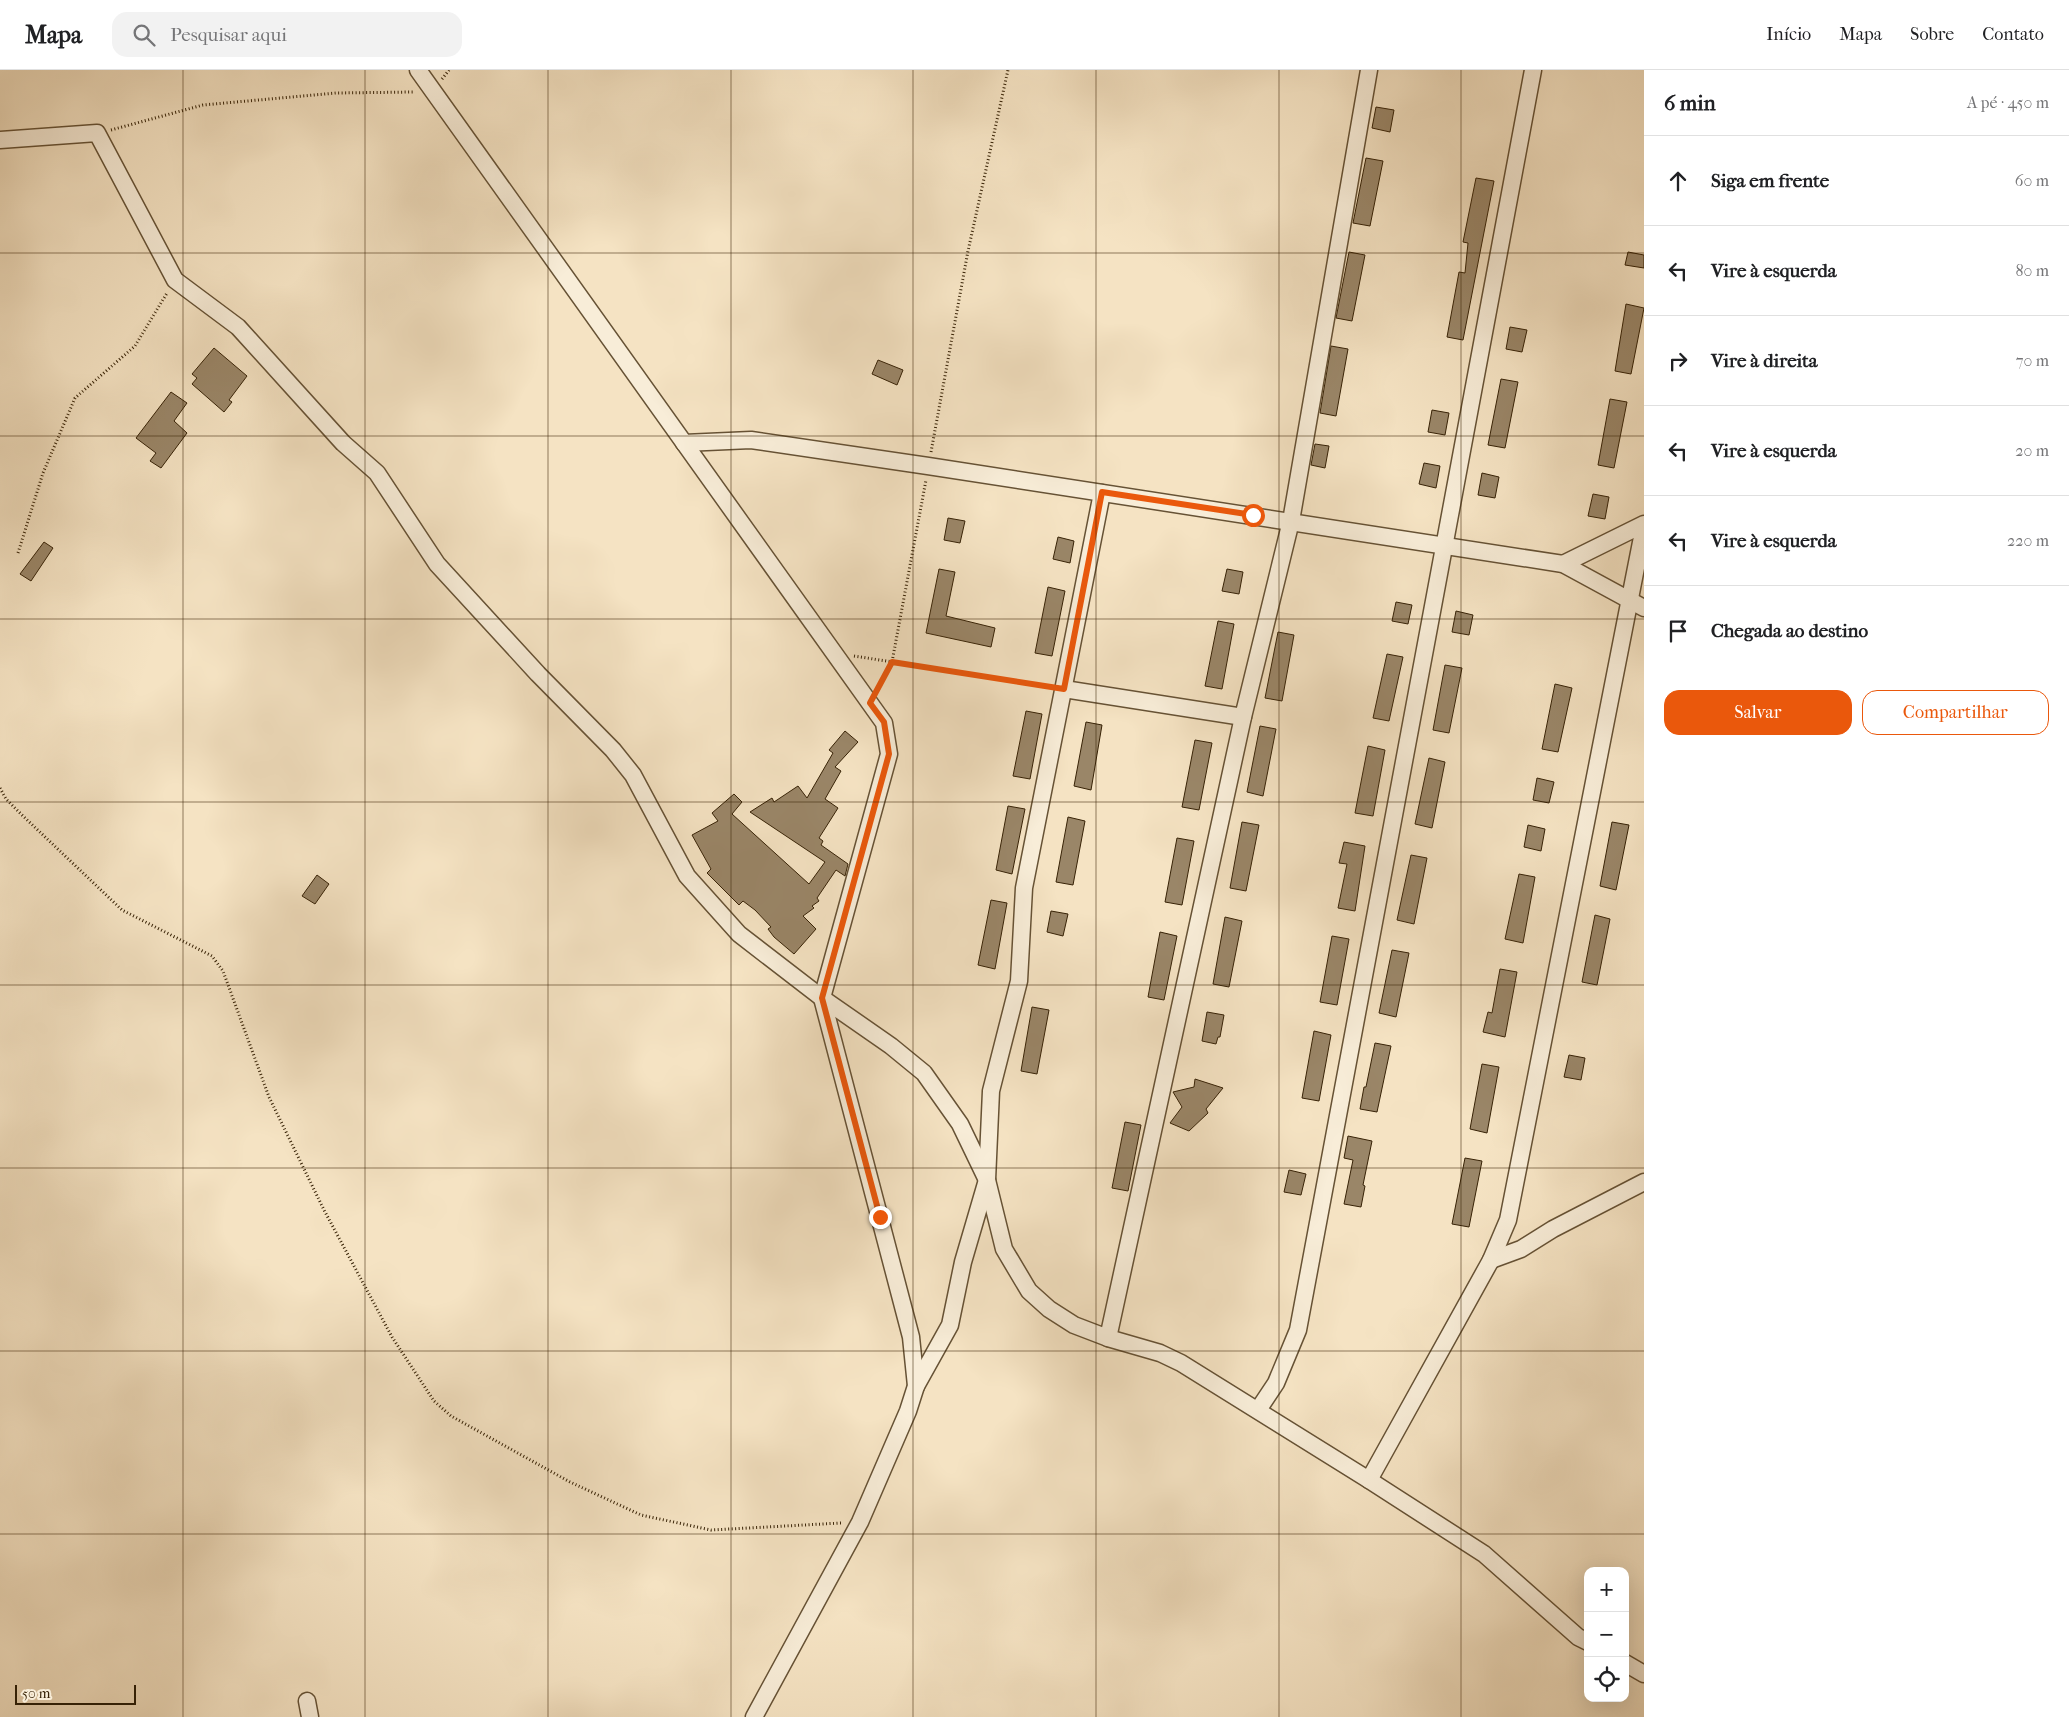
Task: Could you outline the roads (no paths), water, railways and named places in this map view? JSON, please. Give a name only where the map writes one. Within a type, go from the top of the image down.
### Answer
[{"type":"street","points":[[418,70],[884,722],[889,754],[822,998],[911,1336],[916,1386]]},
{"type":"street","points":[[1108,1338],[1243,717],[1291,521],[1370,70]]},
{"type":"street","points":[[1258,1410],[1276,1383],[1298,1330],[1533,70]]},
{"type":"street","points":[[0,140],[97,133],[175,280],[238,327],[343,442],[377,473],[437,564],[538,674],[618,756],[633,775],[687,876],[739,934],[822,998],[891,1046],[924,1073],[960,1124],[987,1180],[1004,1249],[1029,1291],[1049,1309],[1074,1325],[1160,1354],[1180,1363],[1258,1410],[1484,1554],[1578,1637],[1584,1640]]},
{"type":"street","points":[[684,444],[751,440],[1102,492],[1563,564],[1644,608]]},
{"type":"street","points":[[754,1717],[860,1522],[908,1412],[916,1386],[950,1325],[963,1262],[987,1180],[991,1091],[1019,981],[1024,888],[1102,492]]},
{"type":"street","points":[[1563,564],[1644,525]]},
{"type":"street","points":[[1369,1480],[1491,1260],[1508,1220],[1644,525]]},
{"type":"street","points":[[1064,689],[1243,717]]},
{"type":"street","points":[[1491,1260],[1521,1249],[1553,1228],[1644,1182]]},
{"type":"street","points":[[1629,1665],[1644,1674]]}]
